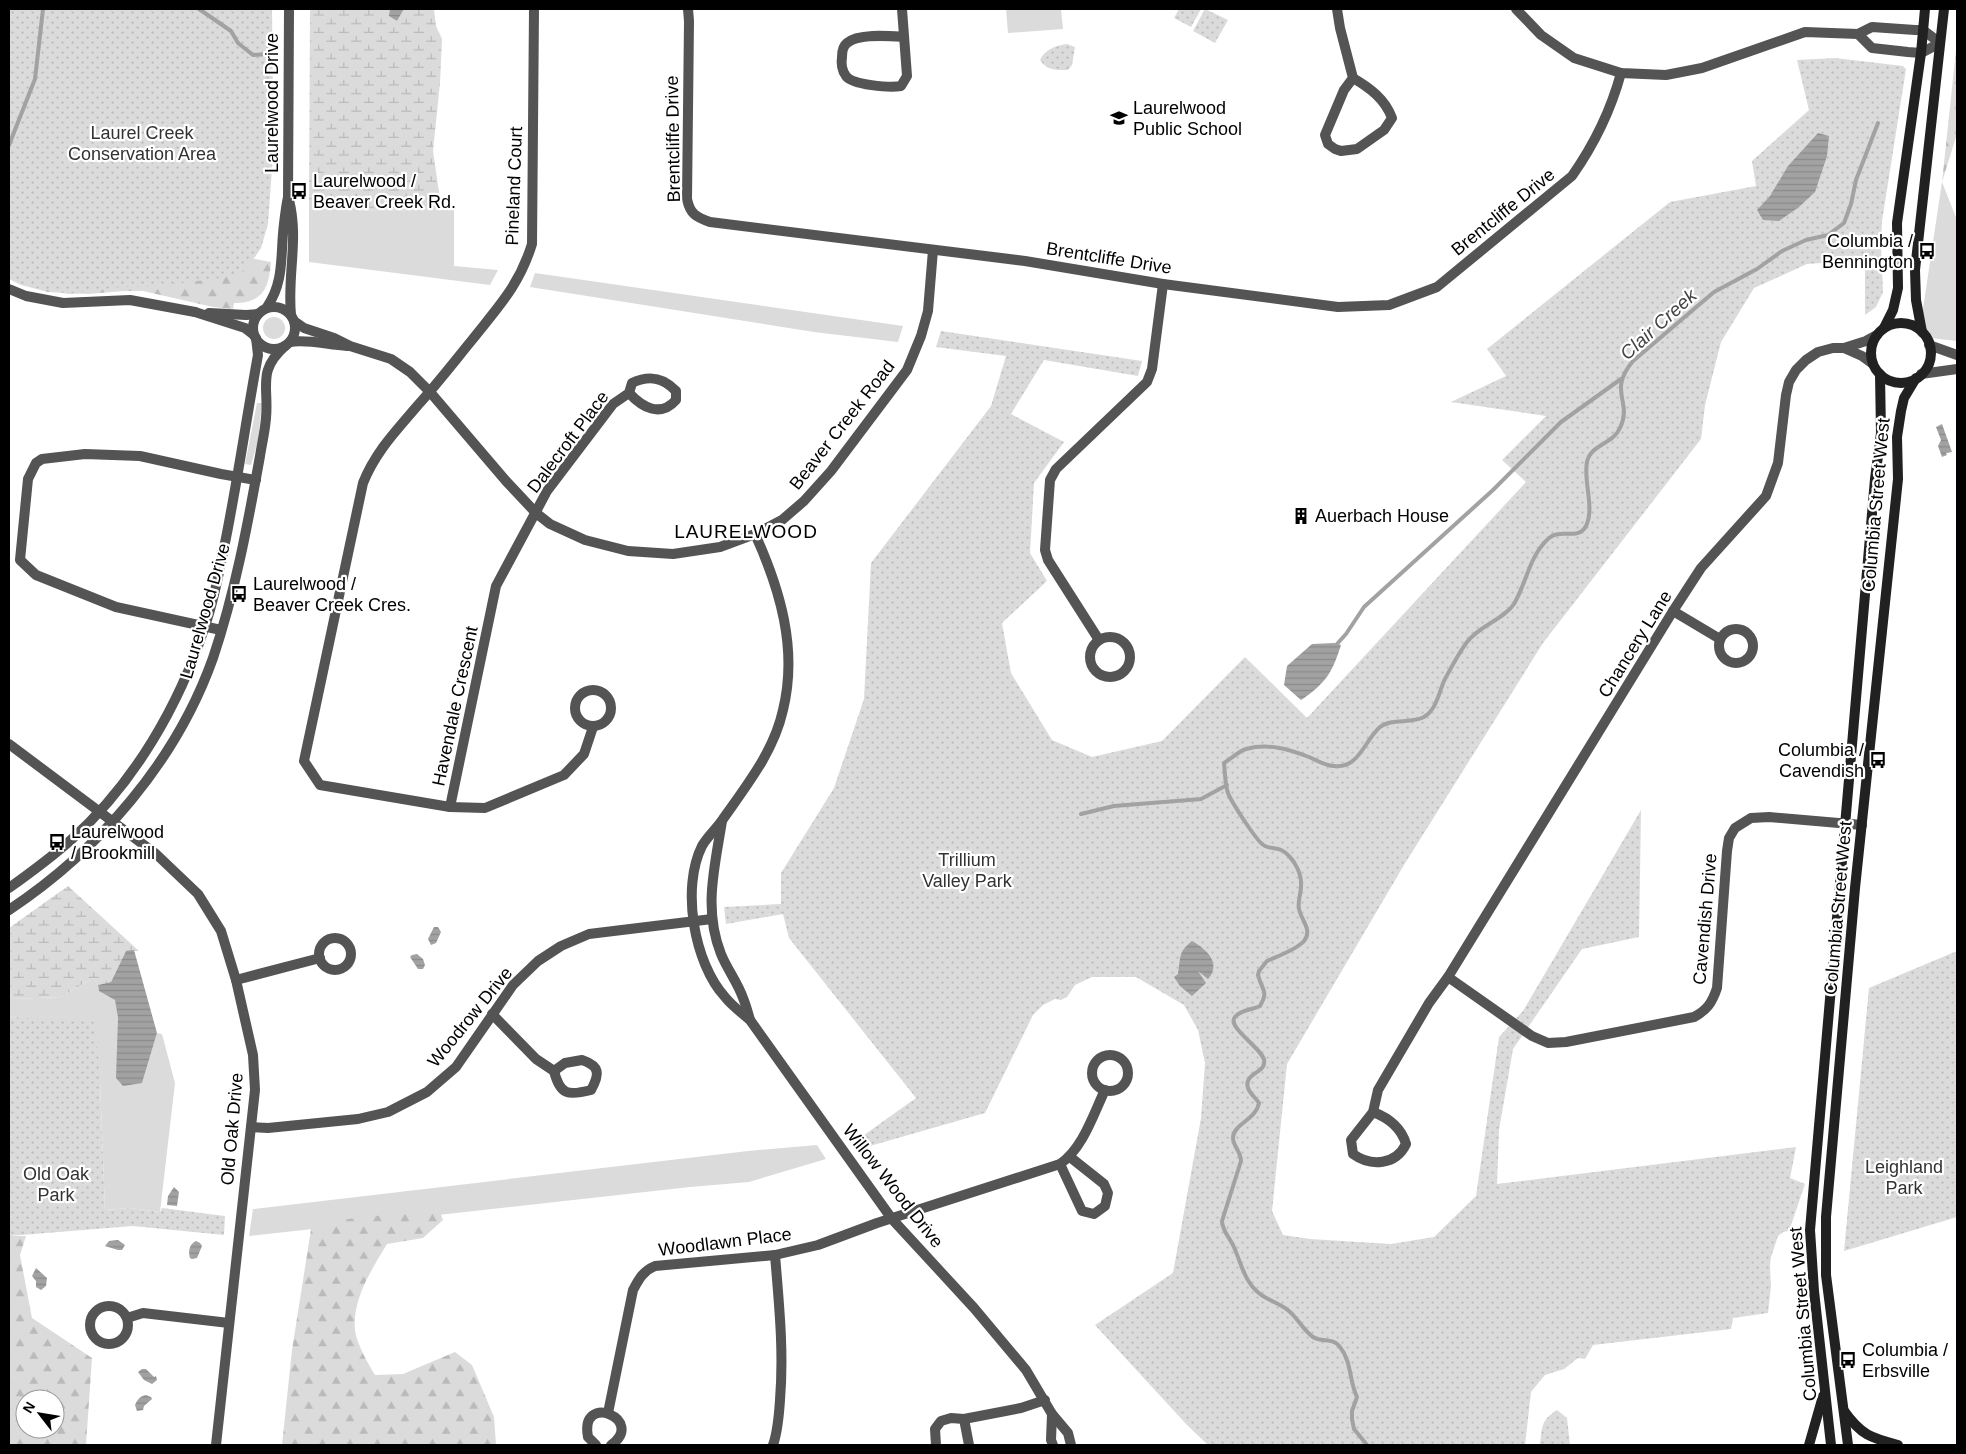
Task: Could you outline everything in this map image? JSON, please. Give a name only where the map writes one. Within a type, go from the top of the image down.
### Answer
[{"type":"main road","points":[[1925,9],[1921,53],[1896,223],[1898,288],[1893,310],[1871,349],[1873,364],[1880,374],[1888,380],[1897,382],[1907,382],[1919,376],[1929,360],[1929,345],[1922,332],[1916,300],[1915,270],[1944,9]]},
{"type":"main road","points":[[1880,332],[1892,324],[1908,324],[1922,332]]},
{"type":"main road","name":"Columbia Street West","points":[[1831,1445],[1814,1292],[1810,1230],[1844,824],[1875,479],[1881,433],[1880,374]]},
{"type":"main road","name":"Columbia Street West","points":[[1848,1445],[1826,1274],[1826,1217],[1862,825],[1898,478],[1897,437],[1904,398],[1919,376]]},
{"type":"main road","points":[[1809,1445],[1824,1390]]},
{"type":"main road","points":[[1844,1410],[1862,1432],[1872,1438],[1898,1445]]},
{"type":"street","name":"Laurelwood Drive","points":[[267,307],[276,293],[280,277],[283,253],[283,226],[288,197],[289,9]]},
{"type":"street","name":"Pineland Court","points":[[430,392],[511,290],[526,262],[532,244],[534,9]]},
{"type":"street","name":"Brentcliffe Drive","points":[[688,9],[687,199],[689,209],[696,217],[710,222],[1025,261],[1163,284],[1338,307],[1390,304],[1436,287],[1572,176],[1587,156],[1616,92],[1621,74]]},
{"type":"street","points":[[902,9],[907,76],[901,86],[893,88],[853,82],[846,76],[841,63],[842,51],[847,43],[857,38],[872,36],[904,36]]},
{"type":"street","points":[[1338,9],[1340,28],[1353,78],[1367,86],[1388,106],[1392,118],[1384,130],[1356,149],[1335,150],[1328,144],[1326,135],[1344,90],[1353,78]]},
{"type":"street","points":[[1516,9],[1541,35],[1574,58],[1621,74],[1666,75],[1702,68],[1805,32],[1858,34],[1872,26],[1923,30],[1940,43],[1921,53],[1872,48],[1858,34]]},
{"type":"street","name":"Laurelwood Drive","points":[[288,197],[293,216],[293,271],[290,301],[293,318]]},
{"type":"street","name":"Beaver Creek Road","points":[[293,318],[304,328],[334,338],[350,346],[391,359],[410,372],[430,392],[506,481],[536,513],[550,524],[585,540],[628,551],[673,554],[720,547],[755,534],[782,520],[804,501],[831,471],[907,370],[922,336],[928,311],[934,250]]},
{"type":"street","points":[[1099,640],[1048,560],[1045,550],[1050,480],[1056,469],[1146,382],[1152,369],[1163,284]]},
{"type":"street","points":[[9,289],[26,296],[63,303],[130,300],[195,312],[258,314]]},
{"type":"street","points":[[195,312],[245,328],[266,347],[272,349],[288,344],[295,332],[293,318],[280,307],[267,307],[258,314],[253,324],[255,337]]},
{"type":"street","name":"Chancery Lane","points":[[1374,1112],[1378,1090],[1429,1003],[1448,977],[1701,568],[1766,496],[1778,463],[1789,382],[1796,370],[1818,352],[1833,348],[1844,348],[1866,341],[1880,332]]},
{"type":"street","name":"Laurelwood Drive","points":[[9,888],[41,865],[73,838],[128,776],[155,737],[182,685],[206,626],[218,578],[238,477],[258,355],[255,337]]},
{"type":"street","name":"Beaver Creek Road","points":[[288,344],[299,340],[328,346],[350,346]]},
{"type":"street","name":"Laurelwood Drive","points":[[9,910],[40,889],[71,864],[114,822],[160,762],[201,687],[213,658],[232,591],[256,480],[266,418],[265,379],[271,360],[288,344]]},
{"type":"street","points":[[1929,345],[1957,355]]},
{"type":"street","points":[[1844,348],[1862,356],[1873,364]]},
{"type":"street","points":[[1919,376],[1957,369]]},
{"type":"street","name":"Havendale Crescent","points":[[430,392],[379,450],[364,483],[304,761],[320,785],[450,807],[496,586],[536,513]]},
{"type":"street","name":"Dalecroft Place","points":[[536,513],[547,491],[613,404],[629,393]]},
{"type":"street","points":[[221,630],[116,607],[36,575],[20,560],[28,479],[36,464],[42,459],[85,454],[140,456],[256,480]]},
{"type":"street","name":"Willow Wood Drive","points":[[755,534],[773,573],[784,616],[789,647],[789,676],[784,710],[774,740],[762,763],[702,846],[693,879],[693,921],[707,969],[724,996],[750,1020],[892,1219],[998,1336],[1026,1370],[1052,1414],[1068,1433],[1071,1445]]},
{"type":"street","points":[[1673,612],[1720,639]]},
{"type":"street","points":[[450,807],[485,808],[564,775],[584,754],[593,726]]},
{"type":"street","name":"Old Oak Drive","points":[[9,744],[156,854],[198,894],[221,930],[236,980],[253,1055],[255,1090],[216,1445]]},
{"type":"street","name":"Cavendish Drive","points":[[1448,977],[1532,1036],[1548,1043],[1566,1042],[1694,1017],[1706,1010],[1713,1000],[1717,988],[1727,851],[1729,838],[1735,828],[1751,818],[1770,816],[1862,825]]},
{"type":"street","name":"Willow Wood Drive","points":[[722,820],[713,873],[710,903],[712,919],[721,954],[743,997],[750,1020]]},
{"type":"street","name":"Woodrow Drive","points":[[251,1127],[268,1128],[358,1119],[395,1109],[427,1092],[456,1067],[514,985],[538,961],[561,946],[589,934],[712,919]]},
{"type":"street","points":[[236,980],[320,958]]},
{"type":"street","points":[[492,1014],[536,1059],[554,1070]]},
{"type":"street","points":[[1060,1164],[1082,1211],[1094,1214],[1105,1206],[1108,1193],[1104,1184],[1070,1157],[1079,1146],[1106,1090]]},
{"type":"street","points":[[1374,1112],[1385,1116],[1400,1129],[1404,1138],[1406,1144],[1402,1153],[1393,1160],[1377,1162],[1362,1160],[1353,1154],[1350,1140],[1374,1112]]},
{"type":"street","name":"Woodlawn Place","points":[[608,1413],[633,1290],[640,1277],[649,1268],[775,1255],[818,1245],[1060,1164],[1070,1157]]},
{"type":"street","points":[[774,1445],[782,1375],[781,1311],[775,1255]]},
{"type":"street","points":[[127,1318],[143,1314],[229,1323]]},
{"type":"street","points":[[936,1445],[935,1429],[941,1421],[951,1418],[964,1419],[1021,1408],[1045,1400]]},
{"type":"street","points":[[596,1445],[588,1437],[587,1425],[590,1419],[598,1413],[608,1413],[618,1419],[621,1427],[619,1439],[611,1445]]},
{"type":"street","name":"Willow Wood Drive","points":[[1052,1414],[1051,1440],[1053,1445]]},
{"type":"street","points":[[964,1419],[969,1445]]},
{"type":"green space","name":"Laurel Creek Conservation Area","points":[[9,9],[272,9],[275,127],[268,224],[261,248],[242,272],[222,278],[148,287],[120,287],[69,294],[31,287],[9,278]]},
{"type":"green space","points":[[310,9],[390,9],[390,16],[397,21],[404,9],[434,9],[436,26],[442,39],[440,83],[433,151],[440,199],[436,210],[381,211],[309,208]]},
{"type":"green space","points":[[1006,9],[1061,9],[1063,29],[1008,33]]},
{"type":"green space","points":[[1179,9],[1201,9],[1191,27],[1174,18]]},
{"type":"green space","points":[[1205,9],[1228,20],[1215,43],[1193,31]]},
{"type":"green space","points":[[1957,41],[1957,134],[1942,182]]},
{"type":"green space","points":[[1067,44],[1075,47],[1072,65],[1068,70],[1049,68],[1040,60],[1051,49]]},
{"type":"green space","name":"Trillium Valley Park","points":[[1835,58],[1903,66],[1906,69],[1882,221],[1883,292],[1876,307],[1865,315],[1865,260],[1807,264],[1754,288],[1721,342],[1705,405],[1701,439],[1543,643],[1404,865],[1287,1064],[1272,1211],[1283,1235],[1310,1239],[1391,1244],[1434,1237],[1476,1196],[1499,1037],[1523,1011],[1641,810],[1639,937],[1582,949],[1513,1049],[1499,1130],[1497,1184],[1796,1147],[1790,1178],[1805,1184],[1789,1231],[1783,1232],[1778,1236],[1771,1257],[1771,1286],[1768,1313],[1733,1318],[1731,1329],[1593,1345],[1585,1359],[1578,1358],[1564,1369],[1545,1375],[1531,1392],[1525,1445],[1208,1445],[1187,1425],[1095,1325],[1173,1273],[1201,1118],[1205,1063],[1198,1030],[1184,1005],[1136,977],[1092,977],[1075,985],[1067,997],[1061,1000],[1055,999],[1043,1005],[1033,1015],[985,1113],[863,1148],[857,1140],[916,1098],[789,938],[783,914],[726,924],[724,907],[781,904],[781,873],[834,788],[864,699],[871,563],[991,406],[1006,356],[936,347],[941,331],[1142,361],[1138,376],[1044,360],[1011,414],[1064,442],[1034,483],[1030,553],[1047,581],[1002,623],[1011,673],[1052,740],[1092,757],[1162,741],[1245,657],[1307,718],[1526,482],[1502,460],[1546,416],[1451,402],[1506,376],[1487,349],[1670,202],[1756,186],[1752,161],[1809,110],[1797,60]]},
{"type":"green space","points":[[1942,182],[1957,220],[1957,341],[1930,338],[1921,322]]},
{"type":"green space","points":[[309,208],[381,211],[454,209],[454,266],[498,270],[490,285],[309,262]]},
{"type":"green space","points":[[9,230],[215,260],[255,259],[271,262],[270,271],[263,292],[252,300],[234,303],[233,309],[213,307],[143,291],[88,294],[48,292],[21,285],[9,279]]},
{"type":"green space","points":[[535,273],[903,326],[898,342],[814,332],[530,287]]},
{"type":"green space","points":[[274,317],[282,320],[285,328],[282,336],[274,339],[266,336],[263,328],[266,320]]},
{"type":"green space","points":[[257,403],[262,403],[258,441],[251,465],[245,464]]},
{"type":"green space","points":[[68,886],[139,951],[126,951],[111,982],[98,985],[93,978],[61,997],[12,999],[9,991],[9,928]]},
{"type":"green space","name":"Leighland Park","points":[[1957,951],[1957,1217],[1844,1251],[1869,988]]},
{"type":"green space","points":[[93,978],[98,985],[99,991],[115,999],[118,1018],[142,1083],[157,1033],[162,1034],[175,1083],[160,1212],[130,1208],[105,1210],[100,1081],[20,1018],[9,1017],[9,991],[12,999],[61,997]]},
{"type":"green space","name":"Old Oak Park","points":[[9,1017],[95,1022],[100,1081],[105,1210],[130,1208],[160,1212],[162,1208],[225,1216],[224,1235],[133,1226],[9,1236]]},
{"type":"green space","points":[[817,1145],[826,1159],[749,1182],[249,1236],[253,1209],[748,1151]]},
{"type":"green space","points":[[439,1209],[443,1220],[423,1238],[387,1244],[369,1274],[360,1296],[355,1318],[356,1335],[375,1375],[403,1374],[455,1352],[472,1365],[494,1417],[496,1445],[282,1445],[292,1350],[312,1223]]},
{"type":"green space","points":[[9,1236],[26,1236],[20,1255],[32,1318],[92,1358],[86,1445],[9,1445]]},
{"type":"green space","points":[[1557,1410],[1567,1418],[1570,1445],[1540,1445],[1543,1424]]},
{"type":"shaded area","points":[[390,9],[404,9],[397,21],[389,16]]},
{"type":"shaded area","points":[[1818,133],[1829,136],[1827,156],[1815,192],[1799,207],[1779,221],[1763,220],[1757,210],[1770,196],[1788,166]]},
{"type":"shaded area","points":[[1942,424],[1952,452],[1946,453],[1947,455],[1942,457],[1938,446],[1941,440],[1936,427]]},
{"type":"shaded area","points":[[1334,643],[1341,645],[1327,677],[1317,688],[1301,700],[1284,685],[1287,666],[1312,644]]},
{"type":"shaded area","points":[[434,927],[438,927],[441,932],[436,943],[431,945],[428,939]]},
{"type":"shaded area","points":[[1192,941],[1207,952],[1213,962],[1213,967],[1208,979],[1198,971],[1206,983],[1192,996],[1180,986],[1174,977],[1178,974],[1184,948]]},
{"type":"shaded area","points":[[134,950],[157,1033],[142,1083],[123,1086],[116,1078],[118,1018],[115,1000],[99,991],[98,985],[111,982],[126,951]]},
{"type":"shaded area","points":[[417,954],[423,959],[425,965],[423,969],[418,969],[410,957]]},
{"type":"shaded area","points":[[174,1187],[179,1192],[177,1206],[167,1205],[168,1196]]},
{"type":"shaded area","points":[[118,1240],[125,1245],[122,1250],[105,1246],[109,1241]]},
{"type":"shaded area","points":[[196,1241],[202,1246],[197,1258],[192,1259],[190,1258],[189,1251],[192,1244]]},
{"type":"shaded area","points":[[36,1268],[47,1278],[46,1286],[41,1290],[36,1287],[36,1281],[32,1276]]},
{"type":"shaded area","points":[[146,1369],[154,1377],[156,1376],[157,1380],[152,1384],[144,1380],[138,1372]]},
{"type":"shaded area","points":[[146,1395],[152,1399],[144,1406],[143,1410],[137,1411],[135,1405],[137,1401],[140,1397]]},
{"type":"waterway","points":[[9,145],[35,79],[43,9]]},
{"type":"waterway","points":[[199,9],[231,31],[238,43],[253,55],[268,54]]},
{"type":"waterway","name":"Clair Creek","points":[[1367,1445],[1354,1429],[1352,1411],[1357,1397],[1344,1353],[1334,1342],[1313,1337],[1287,1309],[1264,1296],[1250,1284],[1222,1224],[1241,1161],[1233,1141],[1234,1133],[1254,1114],[1259,1103],[1249,1090],[1247,1083],[1264,1064],[1262,1055],[1235,1026],[1235,1017],[1240,1013],[1260,1006],[1263,1001],[1264,990],[1258,975],[1267,961],[1296,947],[1304,941],[1307,933],[1306,925],[1299,909],[1301,883],[1297,868],[1286,853],[1280,849],[1265,846],[1239,813],[1228,793],[1224,763],[1243,750],[1254,747],[1270,747],[1286,749],[1328,765],[1342,766],[1355,759],[1380,727],[1385,724],[1419,719],[1428,714],[1434,706],[1452,666],[1467,642],[1478,631],[1504,614],[1514,604],[1542,545],[1553,535],[1578,533],[1586,526],[1589,511],[1586,477],[1587,462],[1592,452],[1612,438],[1620,428],[1624,411],[1621,389],[1622,381],[1633,361],[1714,292],[1757,269],[1782,251],[1806,240],[1828,235],[1844,223],[1851,204],[1856,180],[1878,123]]},
{"type":"waterway","points":[[1337,644],[1364,607],[1493,490],[1561,422],[1621,379]]},
{"type":"waterway","points":[[1081,814],[1114,806],[1201,799],[1227,785]]},
{"type":"place","name":"Laurelwood Public School","points":[[1119,118]]},
{"type":"place","name":"Laurelwood / Beaver Creek Rd.","points":[[299,191]]},
{"type":"place","name":"Columbia / Bennington","points":[[1927,251]]},
{"type":"place","name":"Auerbach House","points":[[1301,516]]},
{"type":"place","name":"Laurelwood / Beaver Creek Cres.","points":[[239,594]]},
{"type":"place","name":"Columbia / Cavendish","points":[[1878,760]]},
{"type":"place","name":"Laurelwood / Brookmill","points":[[57,842]]},
{"type":"place","name":"Columbia / Erbsville","points":[[1848,1360]]},
{"type":"district","name":"LAURELWOOD","points":[[746,531]]}]
